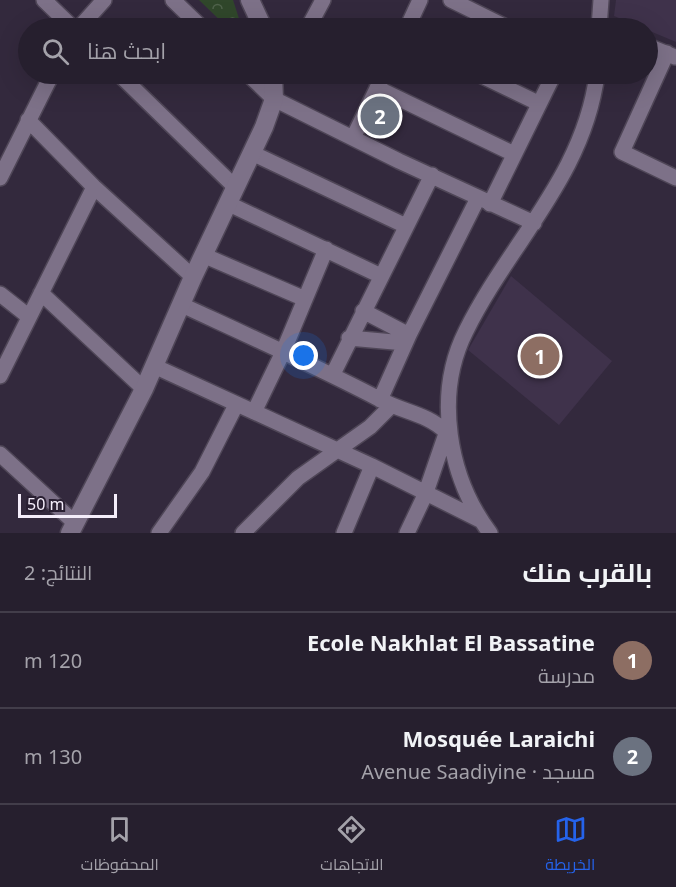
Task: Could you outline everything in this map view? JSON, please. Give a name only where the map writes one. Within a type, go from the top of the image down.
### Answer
[{"type":"main road","points":[[250,0],[258,18]]},
{"type":"main road","points":[[73,528],[144,389],[203,255],[252,153],[274,99],[274,84]]},
{"type":"street","points":[[44,0],[63,18]]},
{"type":"street","points":[[88,18],[104,0]]},
{"type":"street","points":[[173,0],[192,18]]},
{"type":"street","points":[[313,18],[323,0]]},
{"type":"street","points":[[411,18],[420,0]]},
{"type":"street","points":[[451,0],[488,18]]},
{"type":"street","points":[[597,1],[600,18]]},
{"type":"street","points":[[658,81],[671,55]]},
{"type":"street","points":[[0,178],[47,84]]},
{"type":"street","points":[[128,84],[231,195],[326,249],[381,276]]},
{"type":"street","points":[[259,84],[274,99],[534,223]]},
{"type":"street","points":[[353,138],[379,84]]},
{"type":"street","points":[[499,84],[538,103]]},
{"type":"street","points":[[243,533],[285,490],[335,449],[370,427],[386,402],[407,339],[484,201],[514,154],[548,84]]},
{"type":"street","points":[[407,533],[425,495],[447,430],[452,379],[466,332],[552,197],[574,152],[594,97],[596,84]]},
{"type":"street","points":[[656,84],[622,152],[675,175]]},
{"type":"street","points":[[377,88],[514,154]]},
{"type":"street","points":[[28,120],[94,186],[193,277]]},
{"type":"street","points":[[252,153],[406,226]]},
{"type":"street","points":[[333,374],[432,175]]},
{"type":"street","points":[[0,376],[94,186]]},
{"type":"street","points":[[254,412],[283,352],[326,249]]},
{"type":"street","points":[[203,255],[305,299]]},
{"type":"street","points":[[41,293],[144,389]]},
{"type":"street","points":[[0,294],[28,316]]},
{"type":"street","points":[[182,305],[333,374],[386,402],[435,422],[447,430],[467,495],[483,528]]},
{"type":"street","points":[[363,311],[407,339]]},
{"type":"street","points":[[350,338],[407,339]]},
{"type":"street","points":[[154,366],[372,466],[483,528]]},
{"type":"street","points":[[159,533],[206,465],[236,405]]},
{"type":"street","points":[[0,454],[73,528]]},
{"type":"street","points":[[344,533],[372,466]]},
{"type":"shaded area","points":[[616,0],[676,0],[676,42],[658,34],[658,18],[614,16]]},
{"type":"shaded area","points":[[511,276],[612,361],[559,425],[468,350]]},
{"type":"green space","points":[[199,0],[233,0],[239,18],[218,18]]},
{"type":"place","name":"Mosquée Laraichi","points":[[380,116]]},
{"type":"place","name":"Ecole Nakhlat El Bassatine","points":[[540,356]]}]
